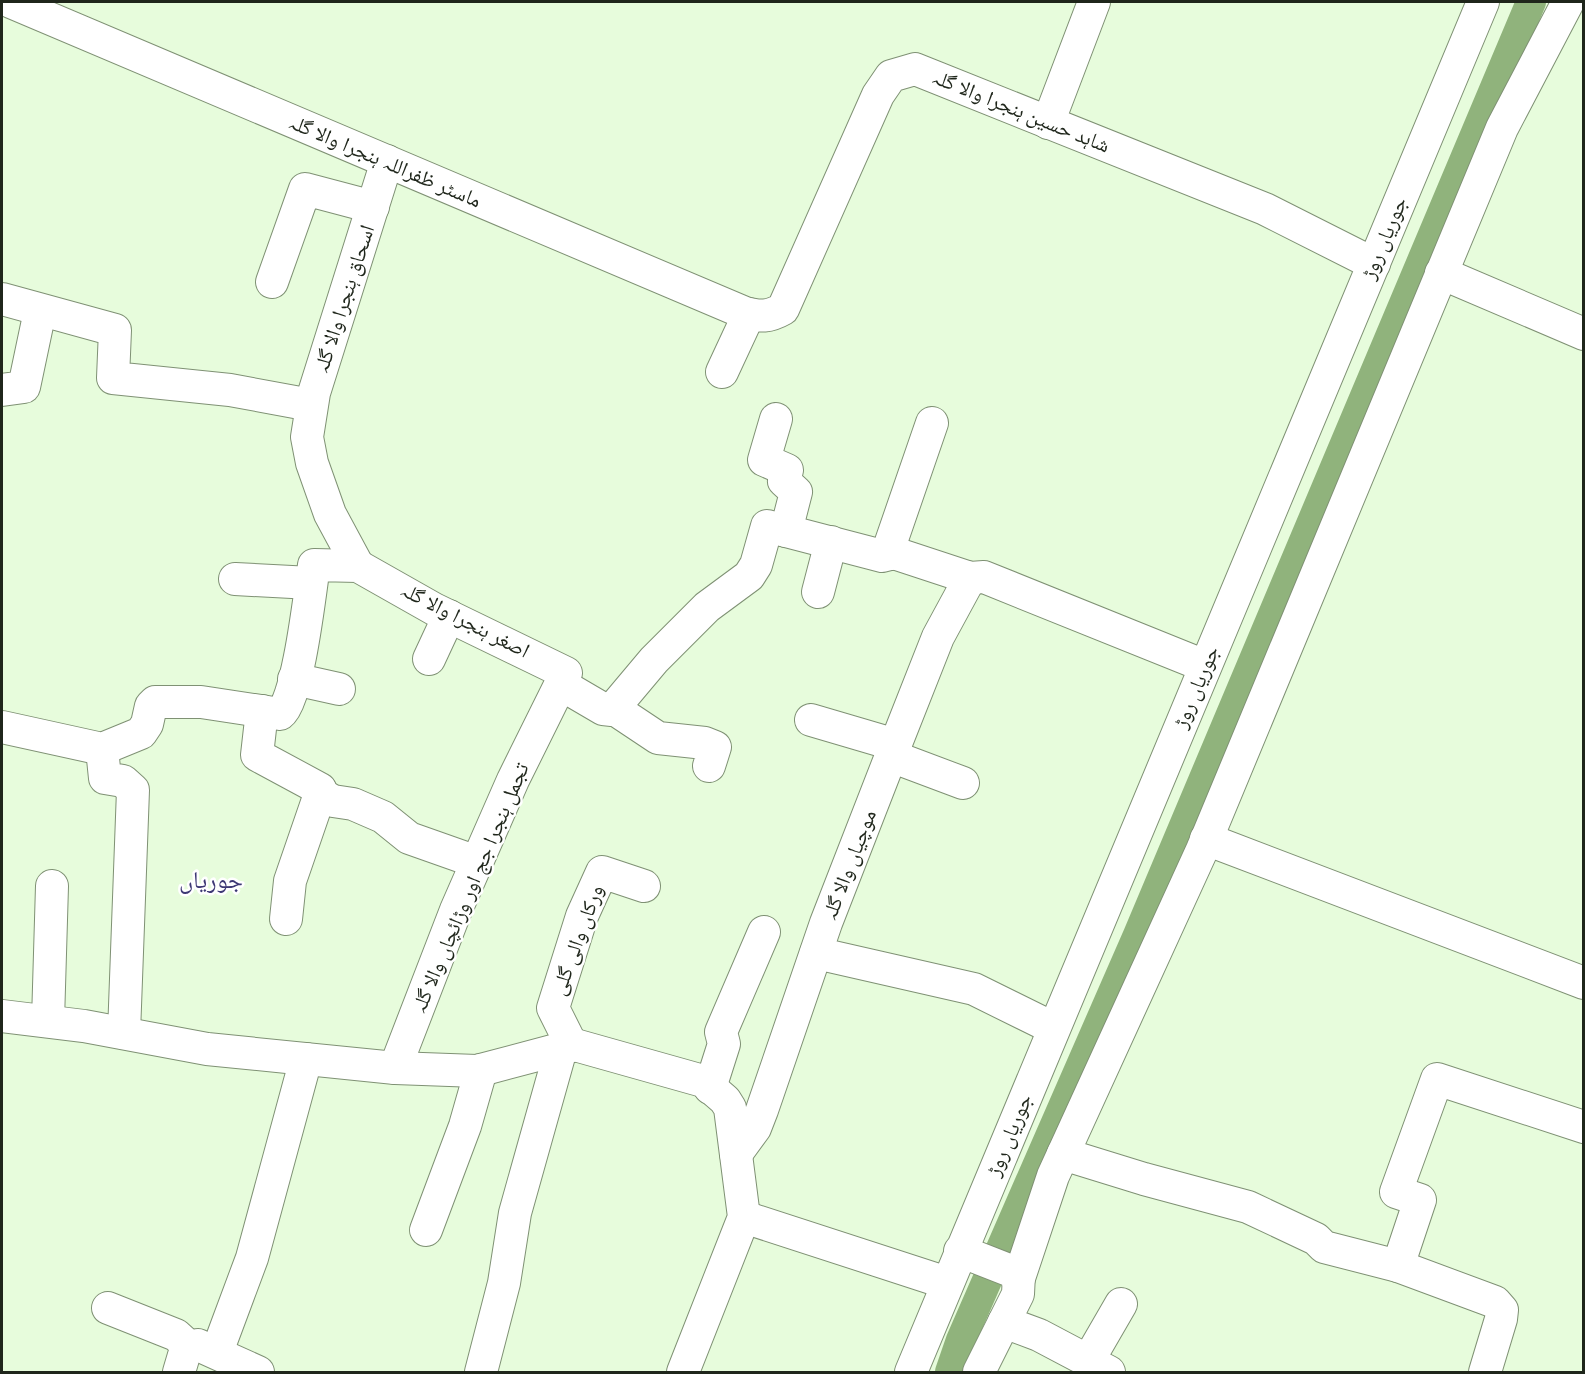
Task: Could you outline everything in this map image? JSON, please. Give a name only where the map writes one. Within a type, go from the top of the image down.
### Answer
[{"type":"street","name":"ماسٹر ظفراللہ ہنجرا والا گلہ","points":[[11,2],[755,316]]},
{"type":"street","points":[[1048,123],[1094,2]]},
{"type":"street","name":"جوریاں روڑ","points":[[911,1372],[947,1283],[967,1254],[1053,1029],[1484,2]]},
{"type":"street","points":[[979,1372],[1018,1294],[1011,1274],[1206,839],[1502,128],[1568,2]]},
{"type":"street","name":"شاہد حسین ہنجرا والا گلہ","points":[[755,316],[772,315],[783,309],[871,107],[891,76],[915,69],[1264,208],[1374,264]]},
{"type":"street","name":"اسحاق ہنجرا والا گلہ","points":[[358,566],[320,490],[307,437],[311,405],[387,161]]},
{"type":"street","points":[[272,282],[305,189],[373,207]]},
{"type":"street","points":[[1441,273],[1584,334]]},
{"type":"street","points":[[2,298],[39,311],[115,330],[113,378],[230,390],[311,405]]},
{"type":"street","points":[[2,390],[24,387],[39,311]]},
{"type":"street","points":[[722,372],[755,316]]},
{"type":"street","points":[[776,419],[764,460],[787,470],[784,482],[796,492],[786,531]]},
{"type":"street","points":[[891,554],[890,545],[932,423]]},
{"type":"street","points":[[613,708],[654,660],[707,606],[749,576],[756,565],[767,526],[882,556],[891,554],[970,578],[984,577],[1205,666]]},
{"type":"street","points":[[818,592],[831,543]]},
{"type":"street","points":[[2,728],[102,749],[141,733],[147,724],[151,706],[155,702],[201,702],[280,714],[285,711],[294,679],[314,565],[358,566]]},
{"type":"street","name":"اصغر ہنجرا والا گلہ","points":[[358,566],[449,616],[559,667],[566,673],[563,682],[603,708],[613,708],[658,738],[705,743],[715,747],[709,766]]},
{"type":"street","name":"موچیاں والا گلہ","points":[[736,1154],[755,1128],[816,953],[893,750],[938,637],[970,578]]},
{"type":"street","points":[[235,579],[311,583]]},
{"type":"street","points":[[429,659],[449,616]]},
{"type":"street","points":[[294,679],[339,689]]},
{"type":"street","name":"تجمل ہنجرا جج اور وڑائچاں والا گلہ","points":[[395,1068],[477,862],[513,780],[563,682]]},
{"type":"street","points":[[262,711],[257,755],[321,791],[322,795],[333,801],[353,804],[383,818],[409,838],[477,862]]},
{"type":"street","points":[[811,720],[893,750],[963,783]]},
{"type":"street","points":[[102,749],[105,778],[123,781],[134,790],[124,1033]]},
{"type":"street","points":[[286,919],[290,882],[321,791]]},
{"type":"street","points":[[1206,839],[1584,983]]},
{"type":"street","name":"ورکاں والی گلی","points":[[567,1048],[553,1008],[582,916],[602,872],[644,886]]},
{"type":"street","points":[[48,1021],[52,886]]},
{"type":"street","points":[[717,1094],[724,1044],[721,1032],[764,932]]},
{"type":"street","points":[[816,953],[974,989],[1053,1029]]},
{"type":"street","points":[[2,1016],[124,1033],[207,1049],[395,1068],[481,1070],[567,1048],[671,1071],[703,1082],[730,1108],[744,1217],[683,1372]]},
{"type":"street","points":[[481,1372],[504,1283],[515,1213],[567,1048]]},
{"type":"street","points":[[217,1352],[255,1249],[306,1059]]},
{"type":"street","points":[[426,1230],[465,1126],[481,1070]]},
{"type":"street","points":[[1398,1266],[1420,1200],[1396,1192],[1437,1079],[1584,1127]]},
{"type":"street","points":[[717,1094],[762,1110]]},
{"type":"street","points":[[1063,1154],[1153,1182],[1189,1189],[1248,1207],[1316,1239],[1324,1247],[1398,1266],[1500,1305],[1501,1319],[1485,1372]]},
{"type":"street","points":[[744,1217],[947,1283]]},
{"type":"street","points":[[967,1254],[1011,1274]]},
{"type":"street","points":[[1004,1322],[1039,1335],[1098,1367],[1121,1304]]},
{"type":"street","points":[[108,1308],[176,1335],[182,1358],[202,1345],[258,1372]]},
{"type":"waterway","points":[[950,1372],[961,1340],[1138,935],[1531,2]]},
{"type":"district","name":"جوریاں","points":[[211,880]]}]
